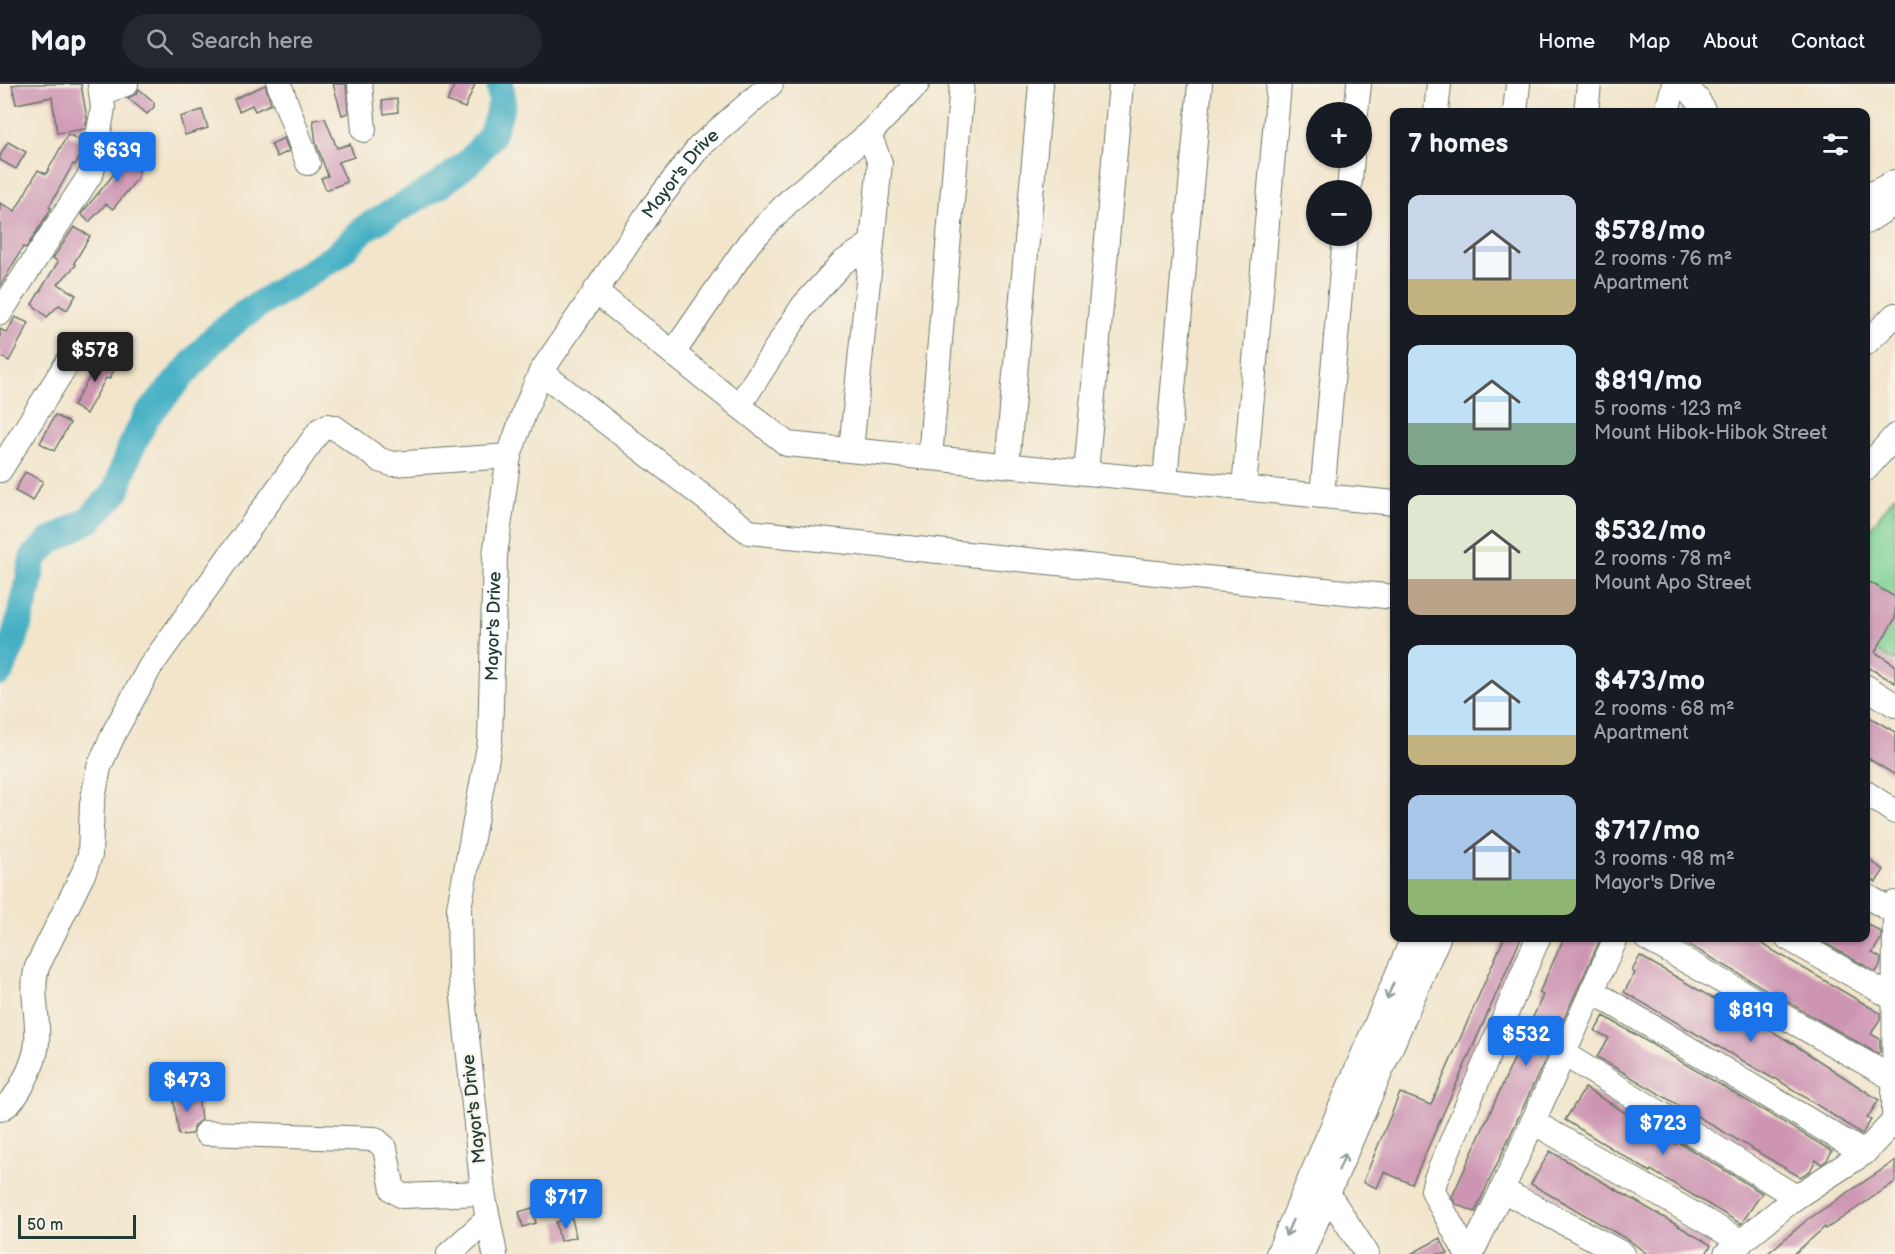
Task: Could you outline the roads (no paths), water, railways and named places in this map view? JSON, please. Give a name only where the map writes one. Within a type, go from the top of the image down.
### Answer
[{"type":"street","points":[[0,313],[92,172],[101,119],[100,89],[126,84]]},
{"type":"street","points":[[279,84],[308,163]]},
{"type":"street","points":[[360,84],[364,130]]},
{"type":"street","name":"Mayor's Drive","points":[[495,1254],[483,1192],[460,968],[459,908],[490,741],[495,555],[509,456],[541,372],[651,209],[699,147],[771,84]]},
{"type":"street","points":[[673,353],[748,243],[792,198],[869,134],[917,84]]},
{"type":"street","points":[[930,458],[962,84]]},
{"type":"street","points":[[1007,465],[1041,84]]},
{"type":"street","points":[[1086,473],[1120,84]]},
{"type":"street","points":[[1165,480],[1200,84]]},
{"type":"street","points":[[1244,488],[1280,84]]},
{"type":"street","points":[[1357,102],[1359,84]]},
{"type":"street","points":[[1436,108],[1439,84]]},
{"type":"street","points":[[1515,108],[1518,84]]},
{"type":"street","points":[[1587,108],[1589,84]]},
{"type":"street","points":[[1668,108],[1674,84]]},
{"type":"street","points":[[1684,84],[1702,108]]},
{"type":"street","points":[[851,450],[880,163],[869,134]]},
{"type":"street","points":[[1870,195],[1895,182]]},
{"type":"street","points":[[1870,219],[1895,203]]},
{"type":"street","points":[[738,406],[803,306],[842,263],[872,243]]},
{"type":"street","points":[[1322,496],[1344,246]]},
{"type":"street","points":[[595,291],[787,444],[1390,503]]},
{"type":"street","points":[[1870,339],[1895,315]]},
{"type":"street","points":[[0,470],[71,357]]},
{"type":"street","points":[[541,372],[748,532],[1390,596]]},
{"type":"street","points":[[0,1109],[7,1106],[21,1087],[33,1063],[37,1041],[33,980],[90,855],[92,804],[99,767],[115,731],[150,667],[320,430],[328,426],[334,427],[380,460],[392,464],[509,456]]},
{"type":"street","points":[[1870,464],[1895,436]]},
{"type":"street","points":[[1870,689],[1895,705]]},
{"type":"street","points":[[1870,796],[1895,812]]},
{"type":"street","points":[[1870,898],[1895,912]]},
{"type":"street","points":[[1533,1122],[1734,1248],[1796,1197],[1864,1153],[1894,1121],[1895,903]]},
{"type":"street","points":[[1302,1254],[1315,1196],[1411,942]]},
{"type":"street","points":[[1278,1254],[1315,1196],[1436,942]]},
{"type":"street","points":[[1469,1254],[1433,1190],[1438,1172],[1536,942]]},
{"type":"street","points":[[1469,1254],[1502,1190],[1614,942]]},
{"type":"street","points":[[1654,942],[1894,1079]]},
{"type":"street","points":[[1795,942],[1894,999]]},
{"type":"street","points":[[1592,991],[1864,1153]]},
{"type":"street","points":[[1564,1054],[1796,1197]]},
{"type":"street","points":[[206,1133],[375,1139],[385,1148],[393,1190],[402,1196],[483,1192]]},
{"type":"street","points":[[1502,1190],[1623,1254]]},
{"type":"street","points":[[1315,1196],[1349,1254]]},
{"type":"street","points":[[1315,1196],[1366,1254]]},
{"type":"street","points":[[449,1254],[488,1219]]},
{"type":"waterway","points":[[0,672],[14,640],[33,558],[50,541],[90,519],[116,492],[128,454],[146,417],[213,340],[241,316],[336,256],[365,228],[441,184],[470,161],[491,136],[502,104],[500,84]]}]
